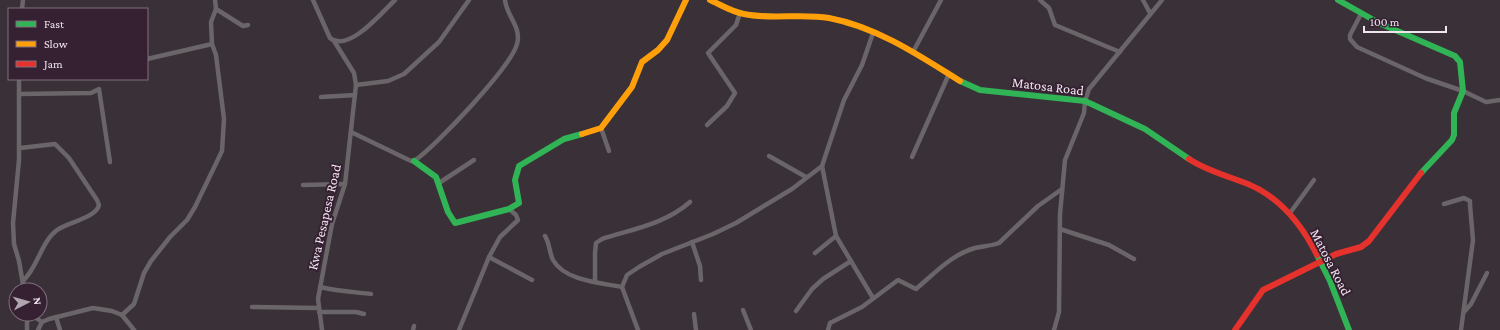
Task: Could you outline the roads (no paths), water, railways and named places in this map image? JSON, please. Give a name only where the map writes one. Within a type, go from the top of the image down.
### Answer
[{"type":"street","points":[[122,315],[134,304],[144,273],[151,261],[170,237],[187,220],[195,207],[222,151],[224,120],[216,55],[212,44],[211,22],[216,9],[215,0]]},
{"type":"street","name":"Kwa Pesapesa Road","points":[[313,0],[326,33],[334,41],[354,73],[356,86],[345,184],[332,224],[320,287],[319,310],[322,330]]},
{"type":"street","points":[[334,41],[343,41],[356,35],[396,0]]},
{"type":"street","points":[[356,86],[388,81],[404,74],[439,42],[469,0]]},
{"type":"street","points":[[414,161],[427,151],[471,105],[499,73],[514,51],[518,33],[505,0]]},
{"type":"street","points":[[351,132],[378,144],[403,158],[414,161],[430,171],[439,183],[448,212],[455,223],[509,209],[519,202],[515,180],[517,170],[522,163],[564,139],[601,128],[632,87],[642,62],[658,50],[667,40],[686,0]]},
{"type":"street","name":"Matosa Road","points":[[710,0],[740,13],[750,15],[804,16],[830,19],[873,33],[913,52],[966,85],[980,90],[1085,101],[1124,118],[1145,129],[1206,169],[1250,185],[1268,196],[1290,213],[1310,241],[1330,281],[1349,330]]},
{"type":"street","points":[[913,52],[940,0]]},
{"type":"street","points":[[1040,0],[1049,8],[1055,25],[1120,52]]},
{"type":"street","points":[[1143,0],[1150,13]]},
{"type":"street","points":[[1054,330],[1059,312],[1060,229],[1065,160],[1084,113],[1085,101],[1089,89],[1162,0]]},
{"type":"street","points":[[1234,330],[1263,290],[1336,254],[1361,247],[1369,241],[1413,182],[1452,140],[1454,134],[1454,113],[1463,91],[1462,68],[1460,62],[1455,56],[1361,14],[1338,0]]},
{"type":"street","points":[[216,9],[243,26],[248,25]]},
{"type":"street","points":[[707,125],[727,106],[735,93],[708,53],[736,24],[740,13]]},
{"type":"street","points":[[1361,14],[1350,35],[1350,40],[1353,44],[1425,78],[1463,91],[1486,102],[1500,100]]},
{"type":"street","points":[[873,33],[862,65],[844,100],[822,166],[836,236],[873,298]]},
{"type":"street","points":[[148,59],[212,44]]},
{"type":"street","points":[[912,157],[949,74]]},
{"type":"street","points":[[19,80],[20,148],[13,223],[14,244],[23,281]]},
{"type":"street","points":[[19,94],[92,93],[100,89],[110,162]]},
{"type":"street","points":[[321,98],[355,95]]},
{"type":"street","points":[[601,128],[606,136],[609,151]]},
{"type":"street","points":[[20,148],[52,143],[58,146],[69,158],[99,205],[94,213],[57,230],[47,242],[30,274],[23,281]]},
{"type":"street","points":[[769,156],[806,177]]},
{"type":"street","points":[[439,183],[474,160]]},
{"type":"street","points":[[638,330],[622,287],[627,275],[662,254],[714,234],[749,216],[792,189],[822,166]]},
{"type":"street","points":[[1290,213],[1314,180]]},
{"type":"street","points":[[303,186],[345,184]]},
{"type":"street","points":[[828,330],[830,323],[850,314],[898,280],[916,289],[948,261],[976,248],[992,246],[999,243],[1038,206],[1062,189]]},
{"type":"street","points":[[1444,204],[1464,198],[1467,199],[1470,205],[1473,240],[1461,330]]},
{"type":"street","points":[[595,282],[596,243],[602,239],[667,218],[679,212],[690,202]]},
{"type":"street","points":[[459,330],[489,257],[500,237],[517,222],[516,215],[509,209]]},
{"type":"street","points":[[1060,229],[1109,245],[1134,259]]},
{"type":"street","points":[[545,236],[549,242],[552,258],[556,265],[572,275],[595,282],[622,287]]},
{"type":"street","points":[[815,253],[836,236]]},
{"type":"street","points":[[692,242],[700,266],[702,280]]},
{"type":"street","points":[[489,257],[532,280]]},
{"type":"street","points":[[796,311],[812,289],[823,278],[851,261]]},
{"type":"street","points":[[1464,312],[1471,304],[1487,273]]},
{"type":"street","points":[[320,287],[341,292],[351,291],[371,294]]},
{"type":"street","points":[[252,307],[356,312],[364,314]]},
{"type":"street","points":[[48,320],[93,308],[112,311],[122,315],[134,330]]},
{"type":"street","points":[[743,310],[751,330]]},
{"type":"street","points":[[694,314],[696,330]]},
{"type":"street","points":[[56,317],[60,330]]},
{"type":"street","points":[[38,330],[42,322]]}]
